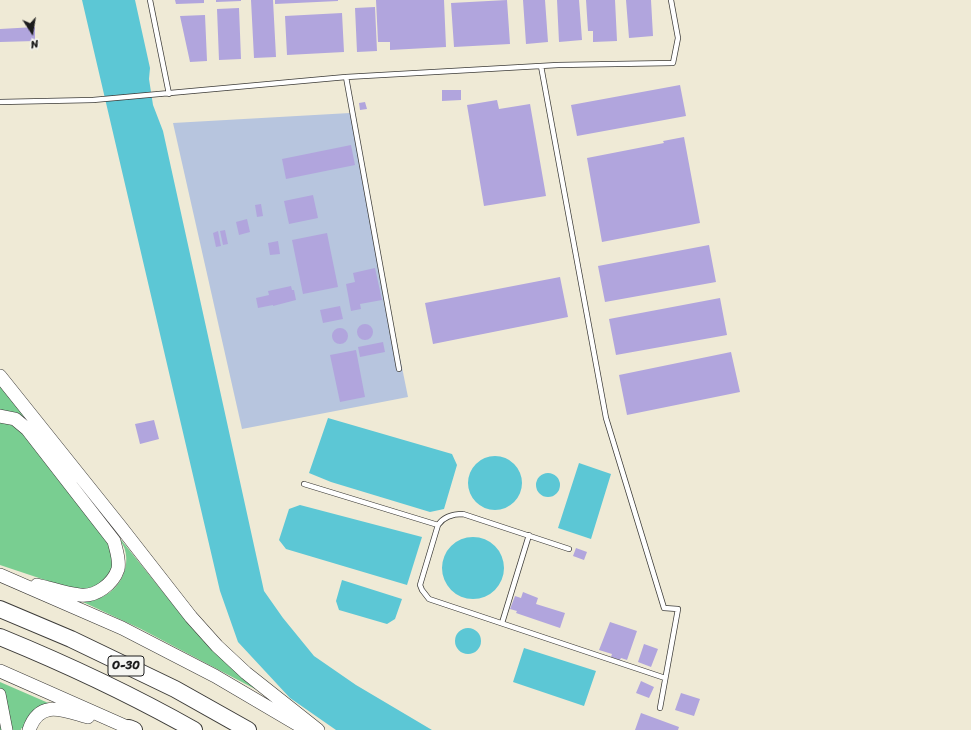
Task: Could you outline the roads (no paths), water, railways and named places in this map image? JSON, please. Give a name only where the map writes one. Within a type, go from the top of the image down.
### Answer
[{"type":"highway","name":"O-30","points":[[0,609],[71,639],[175,689],[248,730]]},
{"type":"highway","name":"O-30","points":[[0,637],[104,684],[194,730]]},
{"type":"main road","points":[[0,376],[164,583],[212,640],[246,673],[318,730]]},
{"type":"main road","points":[[0,416],[15,420],[27,429],[114,541],[118,556],[118,568],[112,580],[96,593],[81,596],[2,576]]},
{"type":"main road","points":[[2,576],[122,628],[209,672],[307,730]]},
{"type":"main road","points":[[0,671],[132,729]]},
{"type":"main road","points":[[29,730],[32,722],[40,713],[52,709],[63,709],[132,729]]},
{"type":"street","points":[[0,694],[7,730]]},
{"type":"lane","points":[[150,0],[166,94]]},
{"type":"lane","points":[[0,102],[93,100],[346,77],[541,66],[673,63],[678,38],[671,0]]},
{"type":"lane","points":[[541,66],[606,418],[664,608],[678,609],[660,708]]},
{"type":"lane","points":[[346,77],[399,369]]},
{"type":"lane","points":[[304,484],[438,525]]},
{"type":"lane","points":[[569,549],[463,514],[455,514],[441,520],[438,525],[420,585],[429,599],[665,678]]},
{"type":"lane","points":[[502,623],[529,535]]},
{"type":"water","points":[[82,0],[135,0],[150,68],[149,79],[153,105],[163,131],[264,591],[283,618],[314,656],[356,685],[432,730],[336,730],[290,698],[238,642],[220,591]]},
{"type":"water","points":[[328,418],[452,454],[457,465],[444,509],[430,512],[331,482],[309,473]]},
{"type":"water","points":[[495,456],[505,458],[514,464],[520,473],[522,483],[520,493],[514,502],[505,508],[495,510],[485,508],[476,502],[470,493],[468,483],[470,473],[476,464],[485,458]]},
{"type":"water","points":[[579,463],[611,474],[591,539],[558,528]]},
{"type":"water","points":[[548,473],[557,476],[560,485],[557,494],[548,497],[539,494],[536,485],[539,476]]},
{"type":"water","points":[[300,505],[422,537],[407,585],[286,549],[279,540],[289,509]]},
{"type":"water","points":[[473,537],[485,540],[495,546],[501,556],[504,568],[501,580],[495,590],[485,596],[473,599],[461,596],[451,590],[445,580],[442,568],[445,556],[451,546],[461,540]]},
{"type":"water","points":[[342,580],[402,599],[395,619],[387,624],[339,610],[336,601]]},
{"type":"water","points":[[468,628],[477,632],[481,641],[477,650],[468,654],[459,650],[455,641],[459,632]]},
{"type":"water","points":[[524,648],[596,671],[584,706],[513,682]]}]
